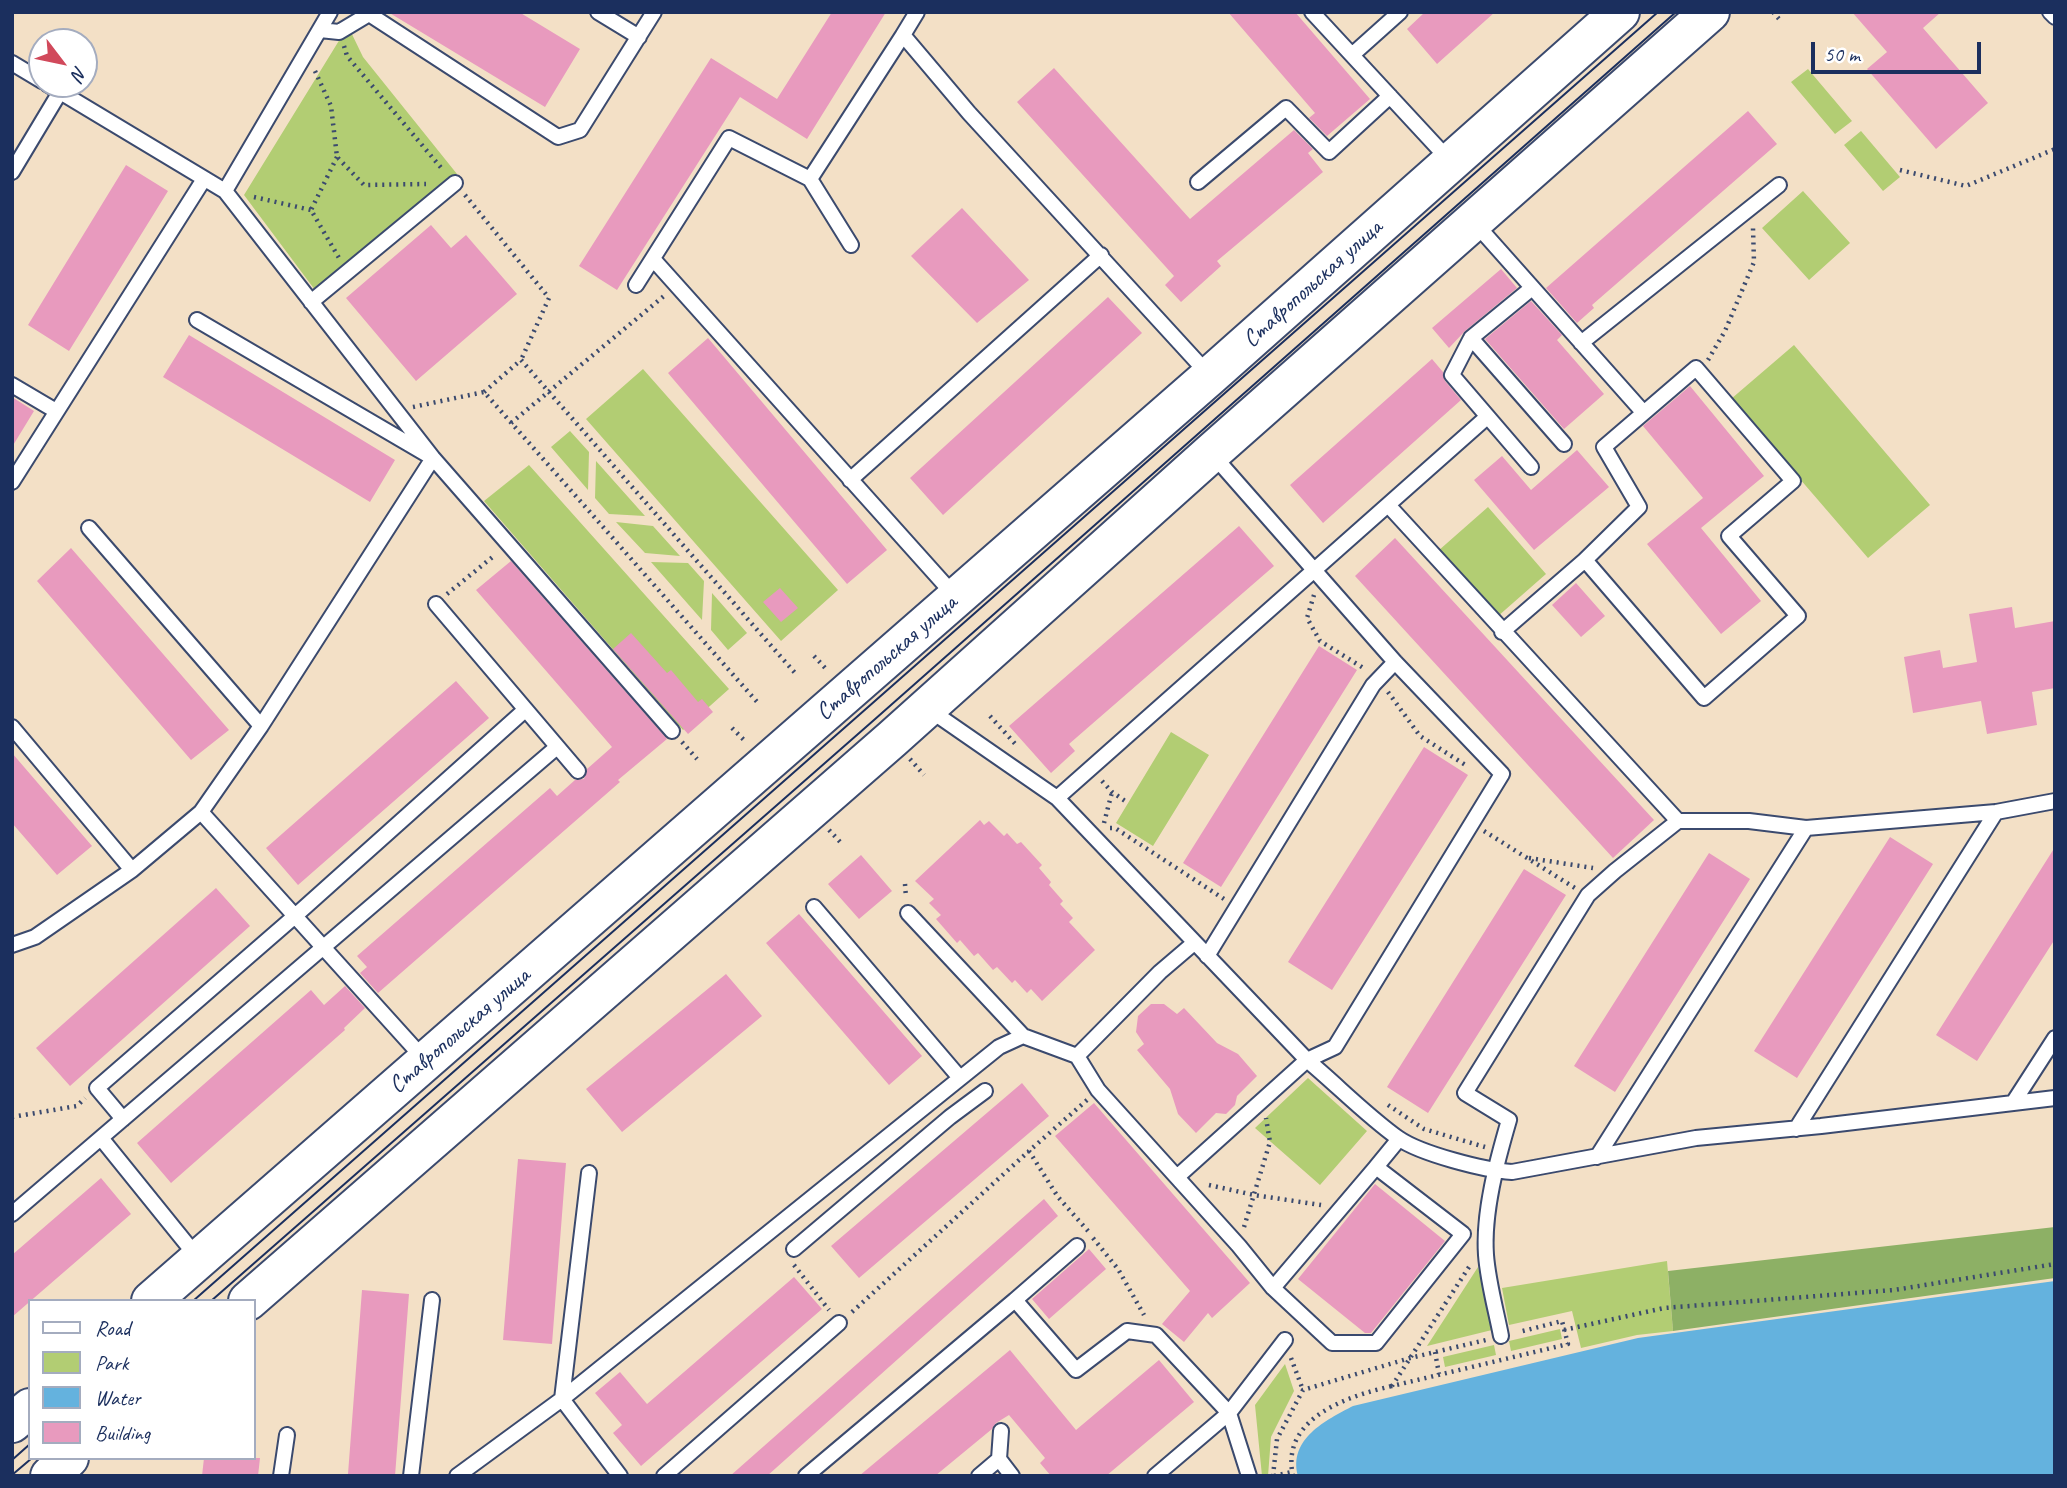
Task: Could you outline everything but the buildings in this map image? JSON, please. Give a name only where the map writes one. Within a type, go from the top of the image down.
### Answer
[{"type":"main road","name":"Ставропольская улица","points":[[153,1299],[1210,376],[1620,12]]},
{"type":"main road","points":[[250,1299],[927,708],[1710,12]]},
{"type":"main road","points":[[12,1423],[28,1410]]},
{"type":"main road","points":[[50,1476],[67,1460]]},
{"type":"lane","points":[[225,191],[330,12]]},
{"type":"lane","points":[[598,12],[639,37]]},
{"type":"lane","points":[[320,30],[339,32],[370,13],[558,138],[580,130],[654,12]]},
{"type":"lane","points":[[810,178],[917,12]]},
{"type":"lane","points":[[1312,12],[1451,162]]},
{"type":"lane","points":[[1352,55],[1400,12]]},
{"type":"lane","points":[[2050,12],[2055,17]]},
{"type":"lane","points":[[904,35],[969,113],[1210,376]]},
{"type":"lane","points":[[12,63],[28,73]]},
{"type":"lane","points":[[1198,182],[1286,108],[1329,152],[1390,96]]},
{"type":"lane","points":[[12,172],[56,98]]},
{"type":"lane","points":[[70,98],[225,191],[433,458],[672,731]]},
{"type":"lane","points":[[636,285],[729,138],[810,178],[851,245]]},
{"type":"lane","points":[[12,482],[204,178]]},
{"type":"lane","points":[[311,302],[455,183]]},
{"type":"lane","points":[[1581,343],[1779,185]]},
{"type":"lane","points":[[1473,221],[1643,412]]},
{"type":"lane","points":[[850,480],[1101,255]]},
{"type":"lane","points":[[653,259],[956,597]]},
{"type":"lane","points":[[1531,467],[1452,375],[1471,338],[1532,288]]},
{"type":"lane","points":[[197,320],[433,458]]},
{"type":"lane","points":[[1471,338],[1564,444]]},
{"type":"lane","points":[[1502,632],[1586,560],[1639,507],[1604,447],[1696,368],[1793,481],[1729,536],[1798,616],[1704,698],[1586,560]]},
{"type":"lane","points":[[12,385],[56,411]]},
{"type":"lane","points":[[1057,798],[1487,417]]},
{"type":"lane","points":[[1177,1177],[1307,1060],[1328,1052],[1343,1036],[1502,774],[1395,662],[1211,453]]},
{"type":"lane","points":[[12,945],[35,937],[132,870],[201,812],[261,726],[433,458]]},
{"type":"lane","points":[[1388,505],[1678,821]]},
{"type":"lane","points":[[89,528],[261,726]]},
{"type":"lane","points":[[436,604],[578,771]]},
{"type":"lane","points":[[1207,956],[1373,685],[1395,662]]},
{"type":"lane","points":[[927,708],[1057,798],[1307,1060],[1399,1139],[1417,1148],[1494,1171],[1512,1172],[1696,1138],[1796,1129],[2055,1098]]},
{"type":"lane","points":[[123,1119],[97,1088],[295,916],[525,710]]},
{"type":"lane","points":[[12,727],[132,870]]},
{"type":"lane","points":[[12,1214],[557,747]]},
{"type":"lane","points":[[1501,1336],[1486,1257],[1486,1242],[1494,1171],[1509,1120],[1465,1093],[1588,895],[1678,821],[1749,821],[1806,828],[1996,811],[2055,801]]},
{"type":"lane","points":[[1796,1129],[1996,811]]},
{"type":"lane","points":[[201,812],[426,1061]]},
{"type":"lane","points":[[1597,1157],[1806,828]]},
{"type":"lane","points":[[814,907],[960,1079]]},
{"type":"lane","points":[[908,913],[1023,1036],[1077,1056],[1098,1090],[1239,1246],[1273,1288],[1332,1343],[1377,1343],[1463,1234],[1376,1167]]},
{"type":"lane","points":[[1077,1056],[1160,972],[1194,943]]},
{"type":"lane","points":[[1149,960],[1160,972]]},
{"type":"lane","points":[[457,1476],[562,1399],[999,1047],[1023,1036]]},
{"type":"lane","points":[[2013,1103],[2055,1038]]},
{"type":"lane","points":[[794,1250],[950,1117],[985,1091]]},
{"type":"lane","points":[[935,1099],[950,1117]]},
{"type":"lane","points":[[896,1131],[911,1151]]},
{"type":"lane","points":[[101,1138],[199,1259]]},
{"type":"lane","points":[[1273,1288],[1399,1139]]},
{"type":"lane","points":[[852,1167],[868,1187]]},
{"type":"lane","points":[[589,1174],[562,1399],[620,1476]]},
{"type":"lane","points":[[809,1201],[826,1222]]},
{"type":"lane","points":[[806,1476],[1077,1246]]},
{"type":"lane","points":[[411,1476],[432,1300]]},
{"type":"lane","points":[[1015,1300],[1076,1370],[1127,1331],[1156,1335],[1229,1413],[1250,1476]]},
{"type":"lane","points":[[664,1476],[839,1323]]},
{"type":"lane","points":[[1155,1476],[1229,1413],[1285,1340]]},
{"type":"lane","points":[[1001,1431],[999,1459],[1012,1476]]},
{"type":"lane","points":[[281,1476],[286,1435]]},
{"type":"lane","points":[[979,1476],[999,1459]]},
{"type":"path","points":[[1773,12],[1779,19]]},
{"type":"path","points":[[339,32],[347,56],[549,298],[522,360],[484,392],[409,408],[400,415]]},
{"type":"path","points":[[307,52],[331,106],[337,157],[311,210]]},
{"type":"path","points":[[1900,170],[1966,186],[2055,149]]},
{"type":"path","points":[[337,157],[364,185],[455,183]]},
{"type":"path","points":[[225,191],[311,210],[348,272]]},
{"type":"path","points":[[1696,368],[1705,366],[1725,331],[1755,262],[1752,206]]},
{"type":"path","points":[[511,423],[676,285]]},
{"type":"path","points":[[522,360],[795,673]]},
{"type":"path","points":[[484,392],[759,704]]},
{"type":"path","points":[[436,604],[509,543]]},
{"type":"path","points":[[1091,769],[1112,792],[1128,803]]},
{"type":"path","points":[[1112,792],[1103,828],[1115,828],[1237,907]]},
{"type":"path","points":[[1472,824],[1588,895]]},
{"type":"path","points":[[1527,858],[1615,871]]},
{"type":"path","points":[[12,1117],[77,1106],[97,1088]]},
{"type":"path","points":[[769,1234],[839,1323],[1098,1090]]},
{"type":"path","points":[[1239,1246],[1270,1142],[1263,1100]]},
{"type":"path","points":[[1029,1151],[1058,1197],[1118,1269],[1156,1335]]},
{"type":"path","points":[[1177,1177],[1254,1195],[1341,1208]]},
{"type":"path","points":[[1392,1386],[1486,1242]]},
{"type":"path","points":[[1564,1330],[1664,1308],[1894,1290],[2055,1264]]},
{"type":"path","points":[[1562,1321],[1564,1330],[1568,1344],[1361,1393],[1312,1417],[1294,1441],[1292,1474],[1273,1476],[1277,1439],[1303,1390],[1410,1358],[1562,1321]]},
{"type":"path","points":[[1435,1352],[1439,1374]]},
{"type":"path","points":[[1292,1359],[1303,1390]]},
{"type":"green space","points":[[348,26],[363,57],[457,174],[315,290],[244,195]]},
{"type":"green space","points":[[1808,69],[1852,121],[1835,134],[1791,82]]},
{"type":"green space","points":[[1861,131],[1900,177],[1883,191],[1844,145]]},
{"type":"green space","points":[[1803,191],[1850,243],[1809,280],[1762,228]]},
{"type":"green space","points":[[1794,345],[1930,505],[1868,558],[1731,399]]},
{"type":"green space","points":[[643,369],[838,590],[781,641],[586,419]]},
{"type":"green space","points":[[570,431],[589,452],[588,490],[551,447]]},
{"type":"green space","points":[[596,461],[645,516],[609,514],[595,498]]},
{"type":"green space","points":[[529,465],[729,689],[683,730],[484,501]]},
{"type":"green space","points":[[1488,507],[1546,574],[1497,617],[1438,551]]},
{"type":"green space","points":[[616,522],[653,526],[680,556],[645,553]]},
{"type":"green space","points":[[651,562],[688,563],[704,581],[702,620]]},
{"type":"green space","points":[[712,593],[747,633],[728,650],[711,630]]},
{"type":"green space","points":[[1171,732],[1209,755],[1153,846],[1116,823]]},
{"type":"green space","points":[[1308,1078],[1367,1131],[1320,1185],[1255,1128]]},
{"type":"green space","points":[[2055,1227],[2055,1278],[1673,1331],[1668,1271]]},
{"type":"green space","points":[[1667,1261],[1673,1331],[1637,1335],[1581,1348],[1572,1311],[1509,1325],[1502,1288]]},
{"type":"green space","points":[[1478,1267],[1492,1330],[1427,1346]]},
{"type":"green space","points":[[1560,1329],[1562,1339],[1511,1351],[1509,1341]]},
{"type":"green space","points":[[1494,1345],[1496,1355],[1445,1367],[1443,1357]]},
{"type":"green space","points":[[1285,1364],[1294,1391],[1271,1437],[1268,1476],[1262,1476],[1255,1405]]},
{"type":"water","points":[[2055,1281],[2055,1476],[1298,1476],[1296,1463],[1304,1441],[1321,1425],[1353,1406],[1638,1338]]},
{"type":"tram line","points":[[195,1299],[1658,12]]},
{"type":"tram line","points":[[213,1299],[1676,12]]},
{"type":"tram line","points":[[12,1460],[28,1446]]},
{"type":"tram line","points":[[12,1475],[30,1460]]}]
